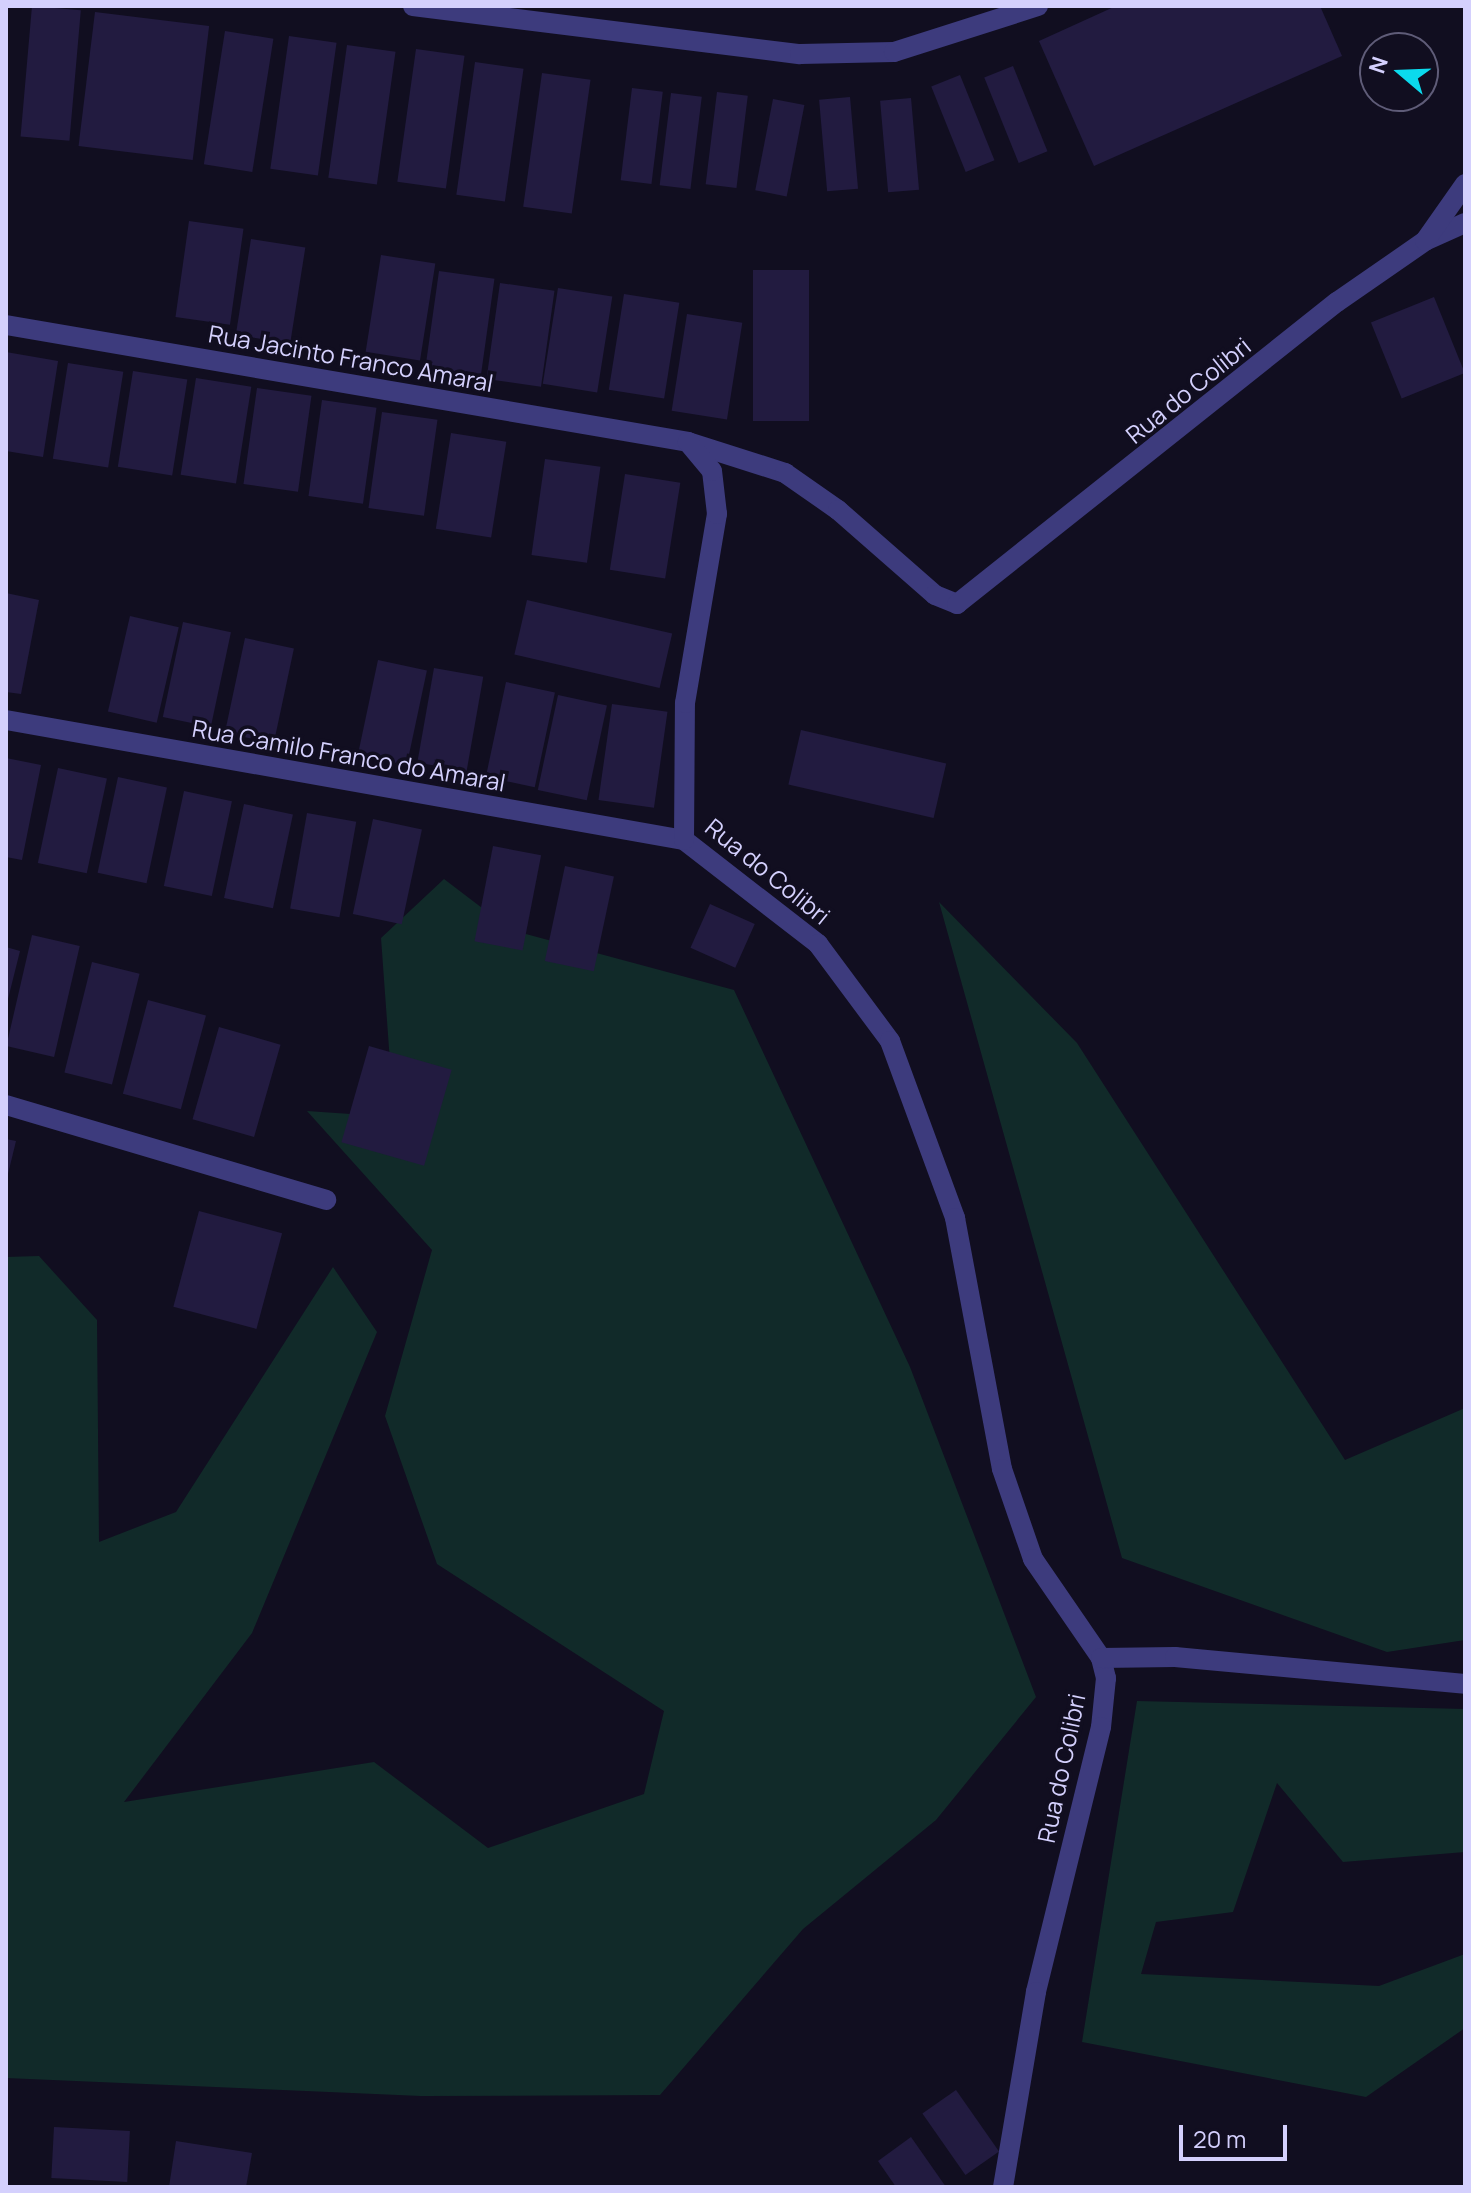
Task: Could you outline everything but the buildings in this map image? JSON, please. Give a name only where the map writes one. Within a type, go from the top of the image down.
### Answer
[{"type":"street","points":[[413,6],[800,54],[894,52],[1038,6]]},
{"type":"street","name":"Rua do Colibri","points":[[1425,241],[1465,184]]},
{"type":"street","name":"Rua do Colibri","points":[[688,442],[785,473],[838,510],[935,595],[967,602],[1337,302],[1425,241],[1465,223]]},
{"type":"street","name":"Rua Jacinto Franco Amaral","points":[[6,325],[688,442]]},
{"type":"street","name":"Rua do Colibri","points":[[688,442],[712,471],[717,514],[685,703],[684,840],[818,944],[890,1041],[955,1218],[1002,1469],[1033,1559],[1101,1658],[1106,1678],[1101,1727],[1036,1992],[1003,2187]]},
{"type":"street","name":"Rua Camilo Franco do Amaral","points":[[6,720],[684,840]]},
{"type":"street","points":[[6,1105],[326,1200]]},
{"type":"street","points":[[1101,1658],[1175,1657],[1465,1684]]},
{"type":"green space","points":[[444,879],[511,930],[734,990],[910,1367],[1036,1697],[936,1820],[803,1929],[660,2095],[421,2096],[6,2078],[6,1257],[39,1256],[97,1320],[99,1542],[176,1512],[333,1267],[377,1332],[252,1633],[124,1802],[374,1762],[488,1848],[644,1794],[664,1711],[437,1564],[385,1416],[432,1250],[307,1111],[394,1117],[381,938]]},
{"type":"green space","points":[[939,902],[1077,1043],[1345,1460],[1465,1408],[1465,1640],[1387,1652],[1122,1558]]},
{"type":"green space","points":[[1137,1701],[1465,1709],[1465,1852],[1343,1862],[1277,1783],[1233,1912],[1156,1922],[1141,1974],[1379,1986],[1465,1954],[1465,2028],[1366,2097],[1082,2042]]}]
